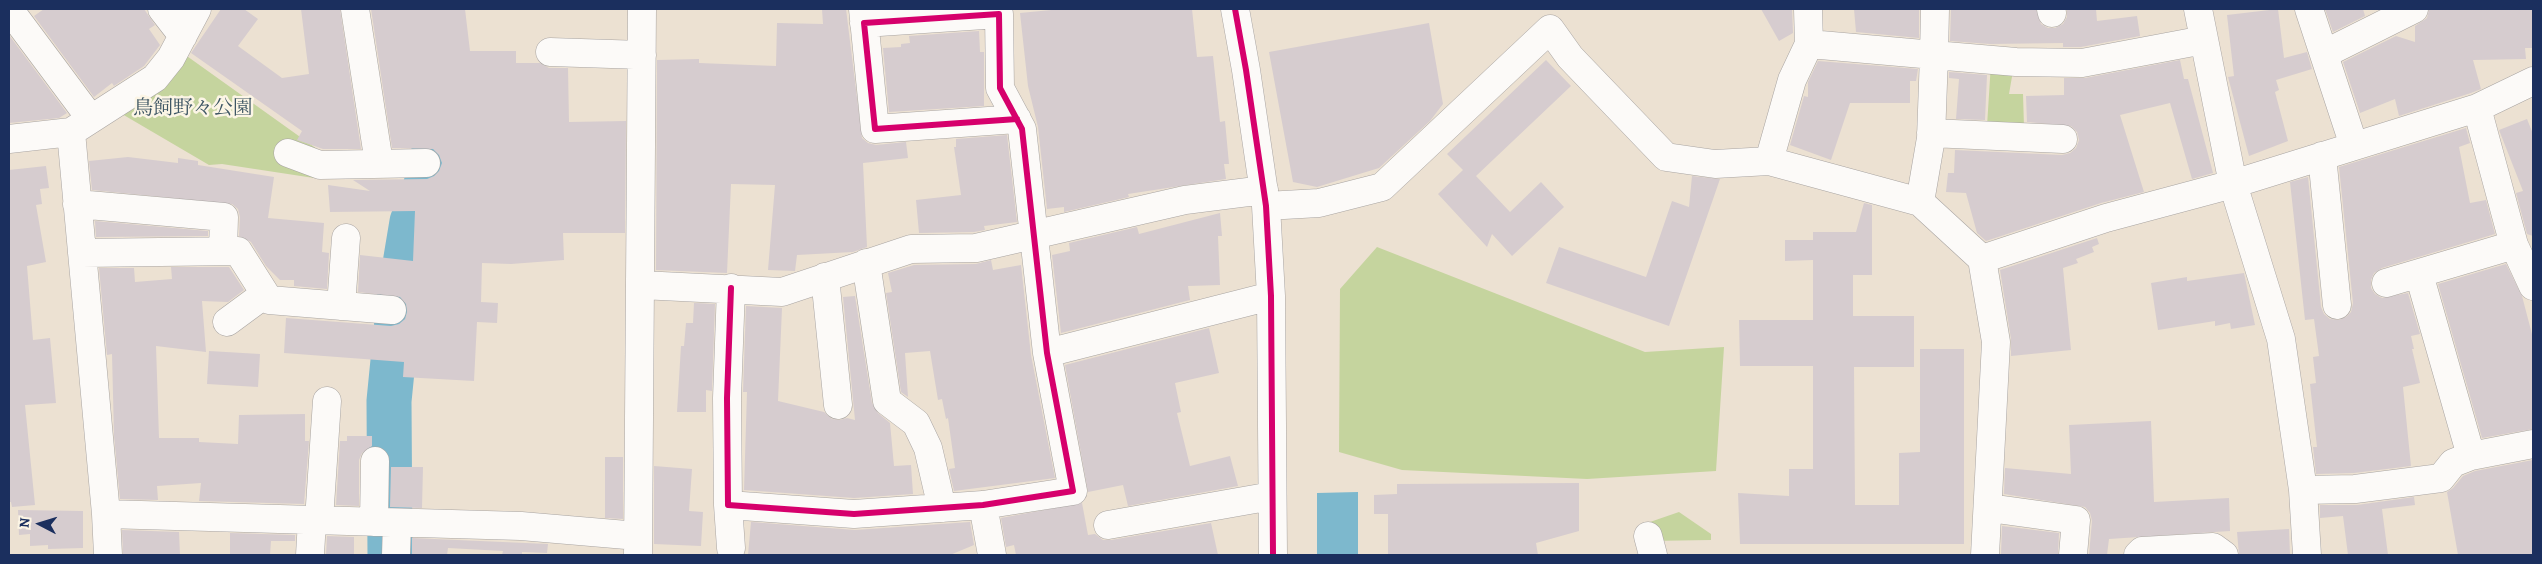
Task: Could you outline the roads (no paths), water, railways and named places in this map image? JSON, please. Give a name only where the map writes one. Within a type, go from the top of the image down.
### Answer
[{"type":"street","points":[[162,9],[183,36]]},
{"type":"street","points":[[9,139],[81,125],[155,78],[171,58],[198,9]]},
{"type":"street","points":[[355,9],[379,163]]},
{"type":"street","points":[[106,514],[521,526],[638,545],[642,9]]},
{"type":"street","points":[[1234,9],[1246,70],[1265,198],[1271,296],[1273,555]]},
{"type":"street","points":[[1769,161],[1792,80],[1809,44],[1808,9]]},
{"type":"street","points":[[1920,202],[1931,133],[1935,9]]},
{"type":"street","points":[[2198,9],[2233,184],[2281,339],[2303,490],[2307,555]]},
{"type":"street","points":[[2309,9],[2354,146]]},
{"type":"street","points":[[2324,54],[2414,9]]},
{"type":"street","points":[[18,12],[81,125],[77,204],[106,514],[108,555]]},
{"type":"street","points":[[728,505],[854,514],[983,505],[1073,491],[1047,353],[1022,129],[1000,88],[999,14],[863,16],[875,129],[1017,120]]},
{"type":"street","points":[[641,286],[731,288],[782,292],[911,249],[976,248],[1035,236],[1185,200],[1265,198],[1319,203],[1382,188],[1549,19],[1570,57],[1666,157],[1715,164],[1769,161],[1920,202],[1982,259],[1996,342],[1989,508],[1985,555]]},
{"type":"street","points":[[1809,44],[2016,62],[2082,63],[2204,40]]},
{"type":"street","points":[[550,52],[642,55]]},
{"type":"street","points":[[1982,259],[2106,218],[2233,184],[2528,92]]},
{"type":"street","points":[[2477,108],[2533,286]]},
{"type":"street","points":[[1931,133],[2063,139]]},
{"type":"street","points":[[288,153],[320,165],[426,163]]},
{"type":"street","points":[[2322,156],[2337,305]]},
{"type":"street","points":[[77,204],[224,217],[224,251]]},
{"type":"street","points":[[341,306],[346,238]]},
{"type":"street","points":[[2386,282],[2522,248]]},
{"type":"street","points":[[82,253],[238,251],[269,300],[392,310]]},
{"type":"street","points":[[866,263],[887,401],[916,423],[928,448],[942,508]]},
{"type":"street","points":[[2419,274],[2471,456]]},
{"type":"street","points":[[825,277],[838,405]]},
{"type":"street","points":[[731,288],[727,398],[728,505],[731,548]]},
{"type":"street","points":[[227,322],[266,294]]},
{"type":"street","points":[[1047,353],[1271,296]]},
{"type":"street","points":[[310,555],[316,520],[326,400]]},
{"type":"street","points":[[2303,490],[2355,489],[2441,478],[2454,463],[2471,456],[2533,444]]},
{"type":"street","points":[[374,461],[396,555]]},
{"type":"street","points":[[1108,525],[1272,496]]},
{"type":"street","points":[[983,505],[992,555]]},
{"type":"street","points":[[1989,508],[2076,520],[2073,555]]},
{"type":"street","points":[[2138,555],[2142,551],[2213,547],[2224,555]]},
{"type":"water","points":[[1358,492],[1358,555],[1317,555],[1317,493]]},
{"type":"waterway","points":[[390,555],[389,401],[399,300],[412,222],[430,174],[435,144],[433,37],[427,9]]},
{"type":"park label","name":"鳥飼野々公園","points":[[193,109]]}]
